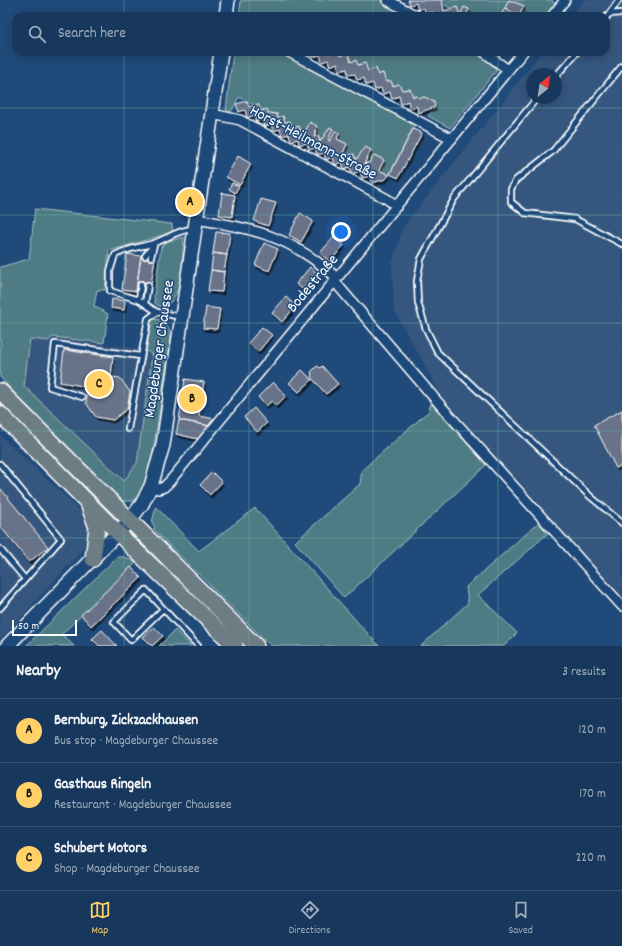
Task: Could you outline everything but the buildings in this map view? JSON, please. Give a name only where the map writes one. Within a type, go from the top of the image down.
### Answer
[{"type":"main road","points":[[226,12],[228,0]]},
{"type":"main road","name":"Magdeburger Chaussee","points":[[7,646],[119,533],[142,504],[152,486],[163,445],[220,56]]},
{"type":"main road","points":[[0,391],[256,646]]},
{"type":"main road","points":[[0,414],[87,502],[235,646]]},
{"type":"main road","points":[[87,502],[97,527],[93,559]]},
{"type":"street","points":[[387,0],[410,12]]},
{"type":"street","points":[[555,12],[563,1]]},
{"type":"street","points":[[296,56],[452,139]]},
{"type":"street","points":[[489,56],[508,70]]},
{"type":"street","name":"Bodestraße","points":[[152,486],[158,489],[164,487],[170,481],[519,56]]},
{"type":"street","name":"Horst-Heilmann-Straße","points":[[212,114],[240,120],[387,199],[397,206]]},
{"type":"street","points":[[195,224],[245,227],[271,235],[313,258],[336,279],[448,413],[622,606]]},
{"type":"lane","points":[[610,13],[619,0]]},
{"type":"lane","points":[[610,16],[622,13]]},
{"type":"lane","points":[[562,69],[574,56]]},
{"type":"lane","points":[[622,66],[553,152],[516,180],[511,189],[511,202],[525,213],[575,219],[622,244]]},
{"type":"lane","points":[[532,104],[454,199],[421,260],[416,281],[418,303],[426,330],[438,353],[591,497],[622,523]]},
{"type":"lane","points":[[182,317],[157,312],[139,300],[110,291],[110,271],[115,255],[124,250],[155,243],[195,224]]},
{"type":"lane","points":[[145,256],[155,243]]},
{"type":"lane","points":[[151,257],[155,243]]},
{"type":"lane","points":[[139,300],[141,284]]},
{"type":"lane","points":[[145,304],[148,285]]},
{"type":"lane","points":[[128,430],[140,356],[148,319],[157,312]]},
{"type":"lane","points":[[82,397],[50,387],[55,344],[140,356]]},
{"type":"lane","points":[[0,464],[61,539],[0,608]]},
{"type":"lane","points":[[0,549],[25,579]]},
{"type":"lane","points":[[163,609],[131,640],[114,622],[146,590],[198,646]]},
{"type":"shaded area","points":[[584,0],[622,0],[622,597],[446,404],[394,310],[392,263],[403,227],[526,72],[526,104],[562,104],[562,68],[529,68],[539,56],[610,56],[610,12],[574,12]]},
{"type":"shaded area","points":[[52,337],[146,350],[152,354],[137,463],[124,481],[24,386],[30,339],[48,341]]},
{"type":"shaded area","points":[[0,435],[88,518],[91,526],[90,535],[84,548],[0,640]]},
{"type":"green space","points":[[241,0],[379,0],[402,12],[240,12]]},
{"type":"green space","points":[[435,0],[552,0],[555,5],[550,12],[458,12]]},
{"type":"green space","points":[[233,56],[291,56],[416,122],[389,175],[239,97],[231,112],[226,110]]},
{"type":"green space","points":[[340,56],[485,56],[493,61],[496,71],[450,128],[428,116],[435,107]]},
{"type":"green space","points":[[35,209],[172,224],[173,232],[109,251],[105,290],[97,290],[94,306],[108,314],[104,343],[53,337],[48,341],[30,339],[24,386],[124,481],[137,463],[152,355],[146,350],[152,321],[154,319],[162,320],[170,330],[171,338],[150,471],[141,494],[133,501],[121,501],[115,497],[30,411],[0,377],[0,267],[29,259]]},
{"type":"green space","points":[[184,237],[182,268],[177,290],[173,299],[167,305],[159,306],[155,303],[154,297],[161,247],[166,242]]},
{"type":"green space","points":[[431,403],[486,465],[344,598],[295,542],[360,484],[362,470],[429,411]]},
{"type":"green space","points":[[156,507],[199,551],[255,508],[379,646],[271,646],[153,529],[155,528],[152,522]]},
{"type":"green space","points":[[539,522],[547,534],[478,595],[517,633],[504,646],[421,646],[468,603],[466,587]]},
{"type":"green space","points":[[117,557],[125,557],[136,563],[62,634],[74,646],[26,646]]},
{"type":"green space","points":[[175,630],[191,646],[159,646]]},
{"type":"place","name":"Bernburg, Zickzackhausen","points":[[190,202]]},
{"type":"place","name":"Schubert Motors","points":[[99,384]]},
{"type":"place","name":"Gasthaus Ringeln","points":[[192,399]]}]
